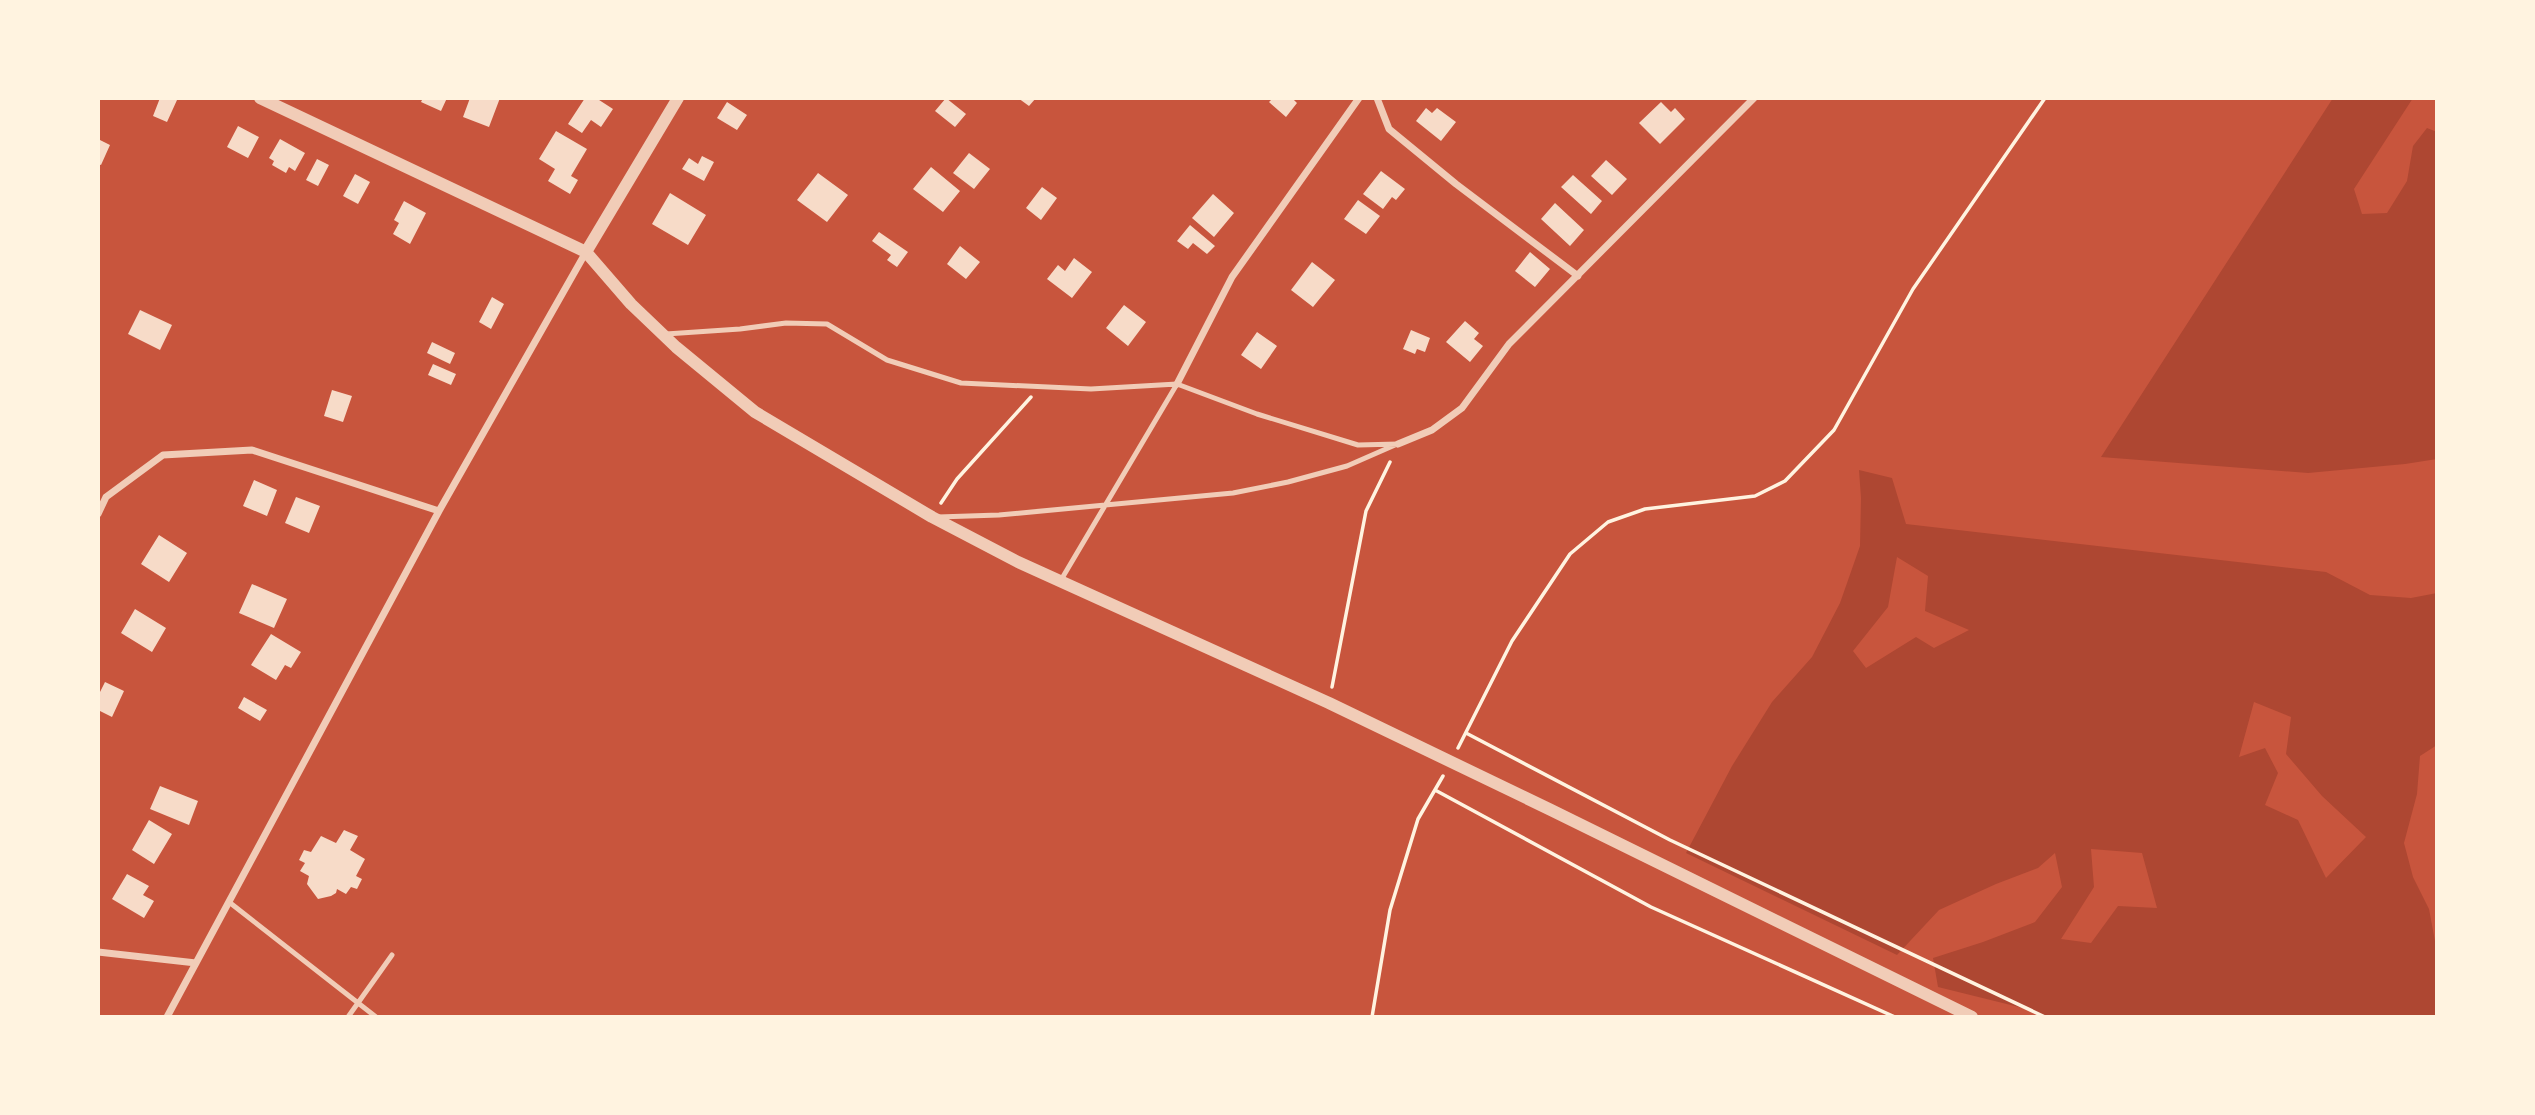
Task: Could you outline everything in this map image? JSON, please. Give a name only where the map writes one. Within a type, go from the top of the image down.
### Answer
[{"type":"street","points":[[260,98],[586,252],[631,304],[663,335],[755,412],[932,517],[1061,581],[1329,703],[1972,1017]]},
{"type":"street","points":[[167,1017],[439,511],[586,252],[678,98]]},
{"type":"street","points":[[1177,384],[1232,277],[1359,98]]},
{"type":"street","points":[[1377,98],[1389,129],[1398,137],[1577,275]]},
{"type":"street","points":[[1398,444],[1432,430],[1462,408],[1509,344],[1754,98]]},
{"type":"street","points":[[98,514],[106,497],[163,455],[252,450],[439,511]]},
{"type":"street","points":[[98,952],[196,963]]},
{"type":"lane","points":[[663,335],[786,323],[827,324],[887,359],[961,383],[1091,389],[1177,384],[1257,414],[1359,445],[1398,444]]},
{"type":"lane","points":[[1061,581],[1177,384]]},
{"type":"lane","points":[[932,517],[999,515],[1233,493],[1347,467],[1398,444]]},
{"type":"lane","points":[[229,902],[376,1017]]},
{"type":"lane","points":[[348,1017],[392,955]]},
{"type":"path","points":[[1372,1017],[1390,910],[1418,819],[1451,762],[1512,641],[1570,554],[1608,522],[1645,509],[1755,496],[1785,481],[1833,430],[1913,289],[2046,98]]},
{"type":"path","points":[[932,517],[957,480],[1040,387]]},
{"type":"path","points":[[1329,703],[1366,511],[1398,444]]},
{"type":"path","points":[[1466,733],[1670,840],[2045,1017]]},
{"type":"path","points":[[1435,790],[1651,907],[1895,1017]]},
{"type":"shaded area","points":[[2333,98],[2413,98],[2354,189],[2362,214],[2387,213],[2407,181],[2413,146],[2427,128],[2437,132],[2437,459],[2308,473],[2101,457]]},
{"type":"shaded area","points":[[1859,470],[1892,478],[1906,524],[2326,572],[2370,595],[2411,598],[2437,593],[2437,745],[2420,756],[2417,794],[2404,843],[2413,877],[2429,909],[2437,952],[2437,1017],[2044,1017],[2035,1011],[1938,987],[1933,958],[2035,922],[2062,887],[2055,853],[2038,868],[1939,910],[1897,955],[1686,853],[1732,766],[1772,702],[1812,657],[1840,603],[1860,546]],"holes":[[[1897,557],[1928,576],[1925,611],[1969,630],[1934,648],[1916,637],[1866,668],[1853,651],[1888,607]],[[2254,702],[2291,717],[2286,754],[2322,796],[2366,837],[2326,878],[2298,820],[2265,805],[2278,773],[2265,748],[2239,757]],[[2091,849],[2142,853],[2157,908],[2118,906],[2091,943],[2061,939],[2094,887]]]},
{"type":"building","points":[[160,98],[177,100],[167,122],[153,116]]},
{"type":"building","points":[[423,98],[447,98],[441,111],[421,102]]},
{"type":"building","points":[[470,98],[500,98],[489,127],[463,117]]},
{"type":"building","points":[[585,98],[596,98],[613,109],[601,127],[591,120],[582,133],[568,124]]},
{"type":"building","points":[[946,98],[966,114],[955,127],[935,111]]},
{"type":"building","points":[[1018,98],[1036,98],[1029,106]]},
{"type":"building","points":[[1273,98],[1292,98],[1297,103],[1286,117],[1269,102]]},
{"type":"building","points":[[727,102],[747,115],[737,130],[717,118]]},
{"type":"building","points":[[1661,102],[1671,112],[1675,108],[1685,119],[1660,144],[1639,123]]},
{"type":"building","points":[[1426,108],[1432,113],[1437,108],[1456,122],[1441,141],[1416,121]]},
{"type":"building","points":[[238,126],[259,137],[248,158],[227,147]]},
{"type":"building","points":[[556,131],[587,149],[571,176],[578,180],[570,194],[548,181],[555,169],[539,159]]},
{"type":"building","points":[[98,139],[110,145],[101,165],[98,164]]},
{"type":"building","points":[[280,139],[305,153],[295,171],[289,167],[286,173],[272,165],[274,161],[269,158]]},
{"type":"building","points":[[969,153],[990,169],[974,189],[953,173]]},
{"type":"building","points":[[702,156],[714,162],[704,181],[682,169],[689,158],[698,164]]},
{"type":"building","points":[[317,159],[329,165],[318,186],[306,180]]},
{"type":"building","points":[[1606,160],[1627,179],[1612,195],[1591,176]]},
{"type":"building","points":[[931,167],[960,191],[943,212],[913,189]]},
{"type":"building","points":[[1381,171],[1405,189],[1396,200],[1392,197],[1383,209],[1363,194]]},
{"type":"building","points":[[818,173],[848,195],[827,222],[797,200]]},
{"type":"building","points":[[355,174],[370,182],[358,204],[343,196]]},
{"type":"building","points":[[1573,175],[1602,201],[1591,214],[1561,187]]},
{"type":"building","points":[[1042,187],[1057,198],[1041,220],[1026,208]]},
{"type":"building","points":[[670,193],[706,215],[688,245],[652,224]]},
{"type":"building","points":[[1213,194],[1234,213],[1214,237],[1192,218]]},
{"type":"building","points":[[1358,200],[1380,216],[1366,234],[1344,219]]},
{"type":"building","points":[[404,201],[426,213],[410,244],[393,234],[399,223],[394,220]]},
{"type":"building","points":[[1555,203],[1584,230],[1570,246],[1541,219]]},
{"type":"building","points":[[1190,225],[1215,246],[1207,254],[1193,243],[1188,249],[1177,241]]},
{"type":"building","points":[[879,232],[908,252],[897,267],[887,260],[891,255],[872,241]]},
{"type":"building","points":[[960,246],[980,262],[966,279],[947,264]]},
{"type":"building","points":[[1530,252],[1550,269],[1535,287],[1515,271]]},
{"type":"building","points":[[1074,258],[1092,272],[1072,298],[1047,279],[1058,265],[1065,271]]},
{"type":"building","points":[[1312,262],[1335,280],[1313,307],[1291,290]]},
{"type":"building","points":[[492,297],[504,304],[491,329],[479,322]]},
{"type":"building","points":[[1124,305],[1146,322],[1128,346],[1106,328]]},
{"type":"building","points":[[140,310],[172,325],[160,350],[128,334]]},
{"type":"building","points":[[1465,321],[1479,333],[1474,339],[1483,346],[1470,362],[1446,342]]},
{"type":"building","points":[[1411,330],[1430,338],[1425,352],[1417,349],[1415,354],[1403,349]]},
{"type":"building","points":[[1257,332],[1277,346],[1261,369],[1241,355]]},
{"type":"building","points":[[432,342],[455,353],[450,364],[427,353]]},
{"type":"building","points":[[433,364],[456,374],[451,385],[428,375]]},
{"type":"building","points":[[332,390],[352,396],[343,422],[324,416]]},
{"type":"building","points":[[254,480],[277,490],[267,516],[243,506]]},
{"type":"building","points":[[296,497],[320,506],[309,533],[285,523]]},
{"type":"building","points":[[159,535],[187,553],[169,582],[141,564]]},
{"type":"building","points":[[252,584],[287,599],[274,628],[239,613]]},
{"type":"building","points":[[135,609],[166,628],[152,652],[121,633]]},
{"type":"building","points":[[271,634],[301,652],[291,668],[285,665],[276,680],[251,665]]},
{"type":"building","points":[[105,682],[124,691],[112,717],[98,710],[98,696]]},
{"type":"building","points":[[244,697],[267,710],[260,721],[238,708]]},
{"type":"building","points":[[160,786],[198,801],[189,825],[150,809]]},
{"type":"building","points":[[149,820],[172,834],[154,864],[132,850]]},
{"type":"building","points":[[344,830],[358,836],[350,850],[365,859],[356,876],[362,879],[357,889],[351,887],[346,894],[337,889],[331,896],[318,899],[307,884],[309,876],[300,871],[305,863],[299,860],[304,850],[311,852],[321,836],[336,843]]},
{"type":"building","points":[[127,874],[149,886],[143,895],[154,901],[144,918],[112,899]]}]
